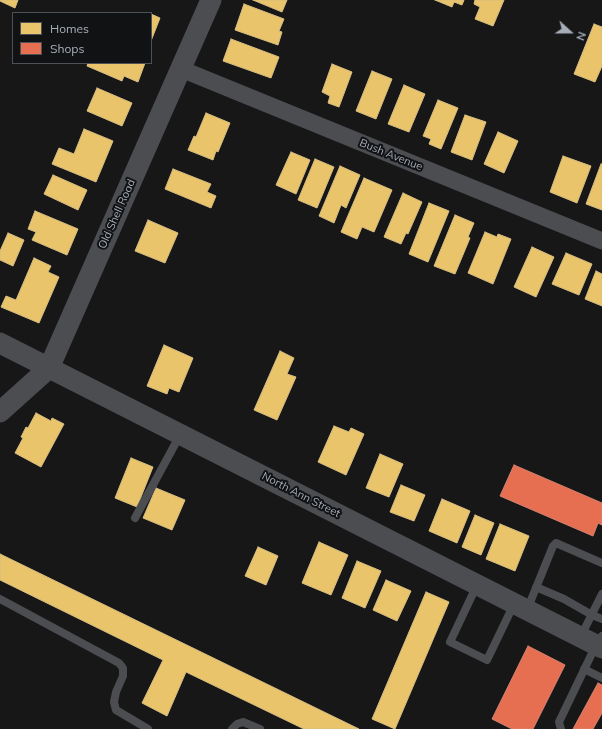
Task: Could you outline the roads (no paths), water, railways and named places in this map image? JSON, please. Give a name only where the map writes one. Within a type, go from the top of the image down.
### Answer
[{"type":"street","name":"Old Shell Road","points":[[0,412],[49,368],[211,0]]},
{"type":"street","name":"Bush Avenue","points":[[181,69],[602,241]]},
{"type":"street","name":"North Ann Street","points":[[0,343],[477,585],[595,641]]},
{"type":"lane","points":[[135,518],[181,434]]},
{"type":"lane","points":[[477,585],[450,642],[487,660],[521,607],[536,587],[552,546],[556,543],[602,563]]},
{"type":"lane","points":[[536,587],[564,599],[602,619]]},
{"type":"lane","points":[[561,729],[559,722],[584,669],[595,641],[592,615],[602,594]]},
{"type":"lane","points":[[0,599],[119,663],[123,668],[123,676],[116,692],[114,702],[116,710],[148,729]]},
{"type":"lane","points":[[584,669],[602,678]]},
{"type":"lane","points":[[232,729],[237,724],[243,722],[260,729]]}]
